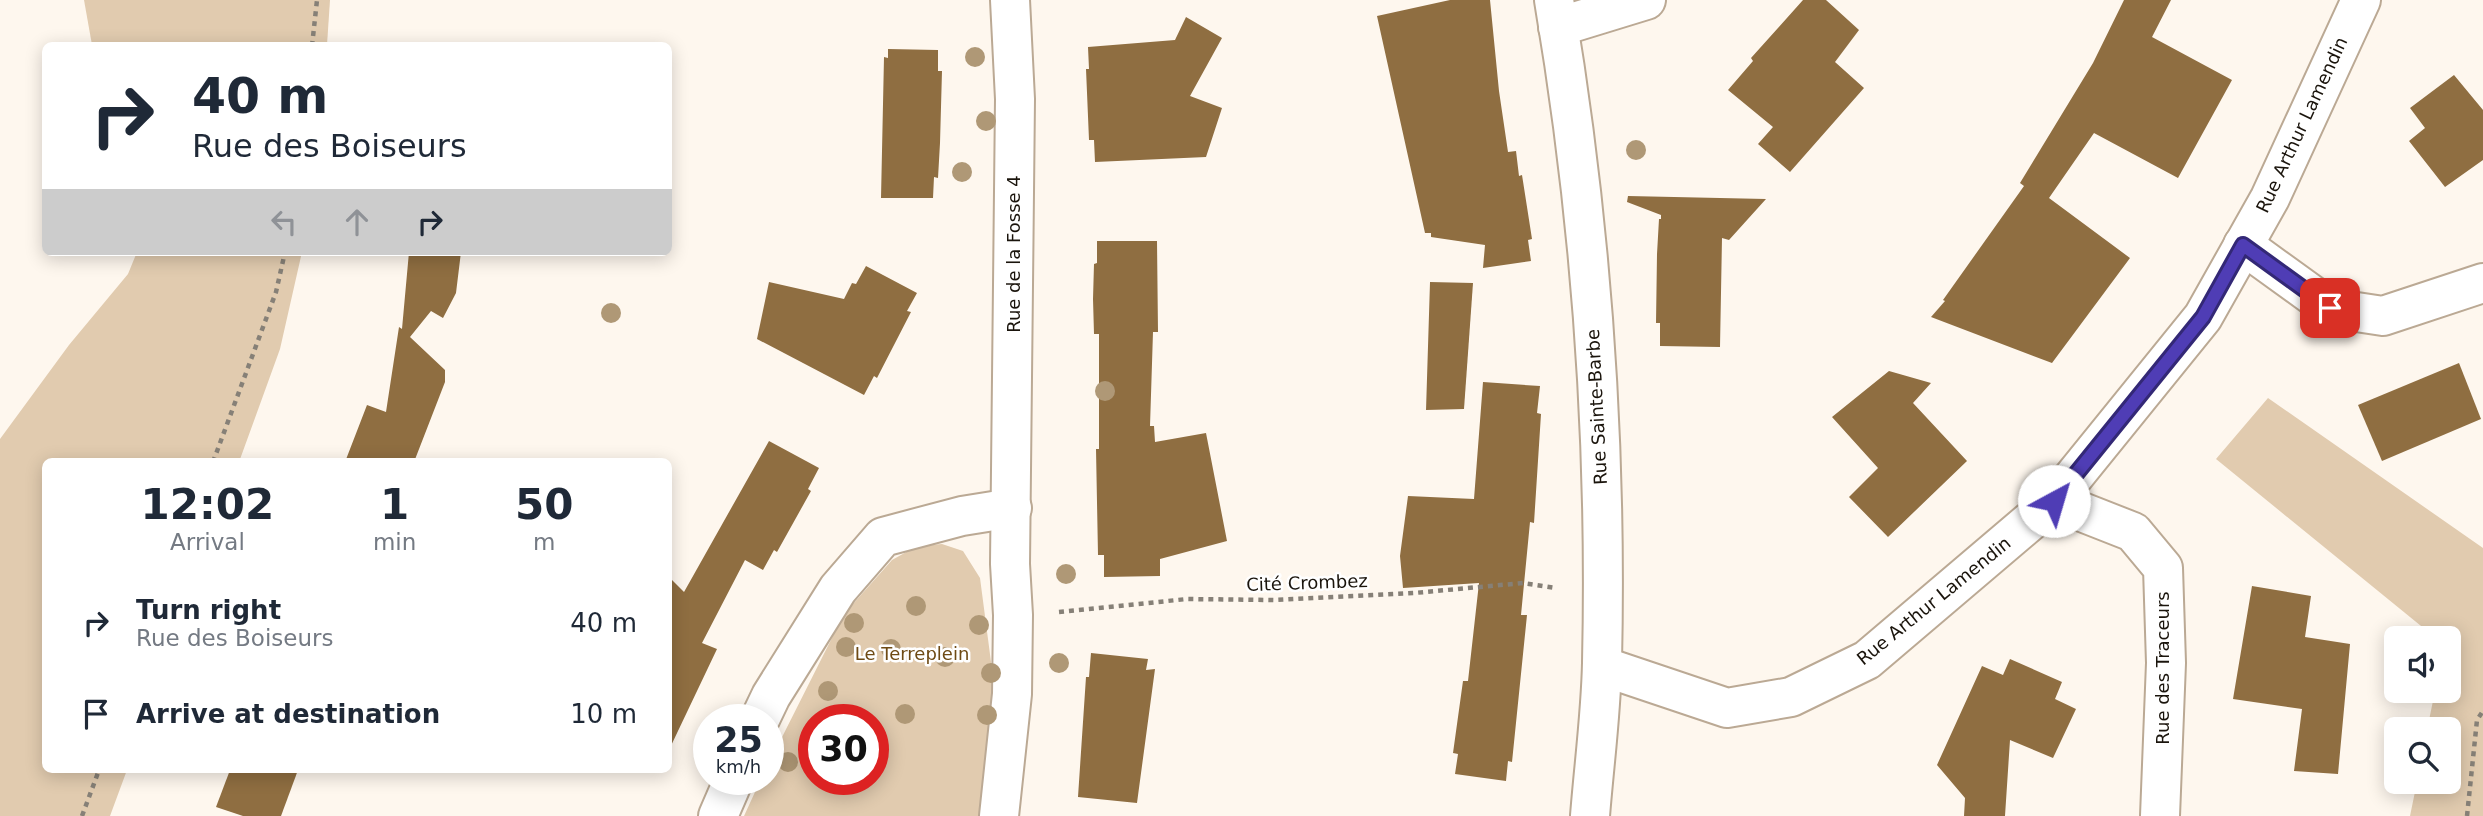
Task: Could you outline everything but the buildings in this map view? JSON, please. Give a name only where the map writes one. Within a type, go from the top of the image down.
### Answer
[{"type":"street","name":"Rue de la Fosse 4","points":[[999,816],[1012,694],[1013,615],[1010,564],[1015,99],[1010,0]]},
{"type":"street","points":[[1556,13],[1646,0]]},
{"type":"street","name":"Rue Arthur Lamendin","points":[[1602,666],[1727,708],[1791,696],[1867,660],[2054,501],[2203,317],[2270,198],[2361,0]]},
{"type":"street","name":"Rue Sainte-Barbe","points":[[1556,13],[1576,153],[1593,327],[1602,518],[1602,666],[1590,816]]},
{"type":"street","points":[[2243,245],[2330,308],[2383,316],[2483,284]]},
{"type":"street","name":"Rue des Traceurs","points":[[2054,501],[2133,532],[2163,568],[2166,663],[2160,816]]},
{"type":"street","points":[[767,704],[838,589],[883,537],[962,516],[1012,508]]},
{"type":"street","points":[[718,816],[727,795]]},
{"type":"path","points":[[312,42],[317,0]]},
{"type":"path","points":[[215,458],[276,292],[284,256]]},
{"type":"path","name":"Cité Crombez","points":[[1013,615],[1187,599],[1274,600],[1414,593],[1523,583],[1559,589],[1602,590]]},
{"type":"path","points":[[2467,816],[2477,720],[2483,710]]},
{"type":"path","points":[[82,816],[98,773]]},
{"type":"green space","points":[[84,0],[330,0],[327,42],[91,42]]},
{"type":"green space","points":[[135,256],[301,256],[280,349],[240,458],[42,458],[42,773],[126,773],[110,816],[0,816],[0,439],[69,345],[128,274]]},
{"type":"green space","points":[[2268,398],[2483,548],[2483,816],[2410,816],[2415,794],[2461,794],[2461,717],[2430,717],[2433,703],[2461,703],[2461,626],[2421,626],[2216,459]]},
{"type":"green space","name":"Le Terreplein","points":[[942,544],[963,551],[980,578],[996,700],[987,816],[744,816],[754,795],[784,795],[784,733],[798,705],[798,795],[889,795],[889,704],[799,704],[844,614],[892,560],[917,546]]},
{"type":"route","points":[[2054,501],[2203,317],[2243,245],[2330,308]]}]
